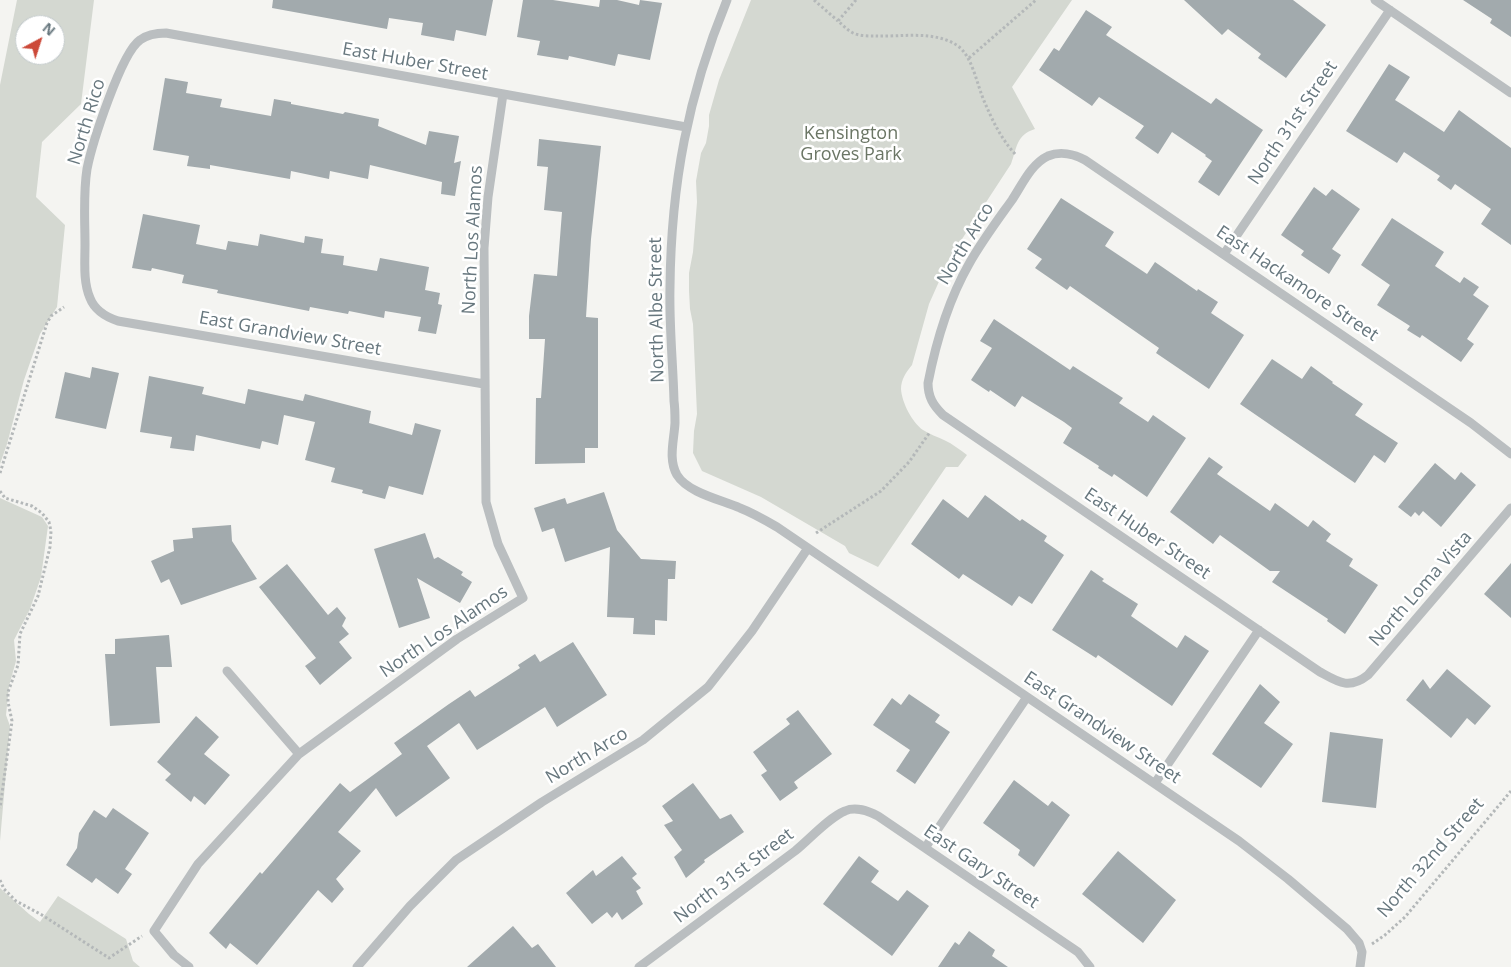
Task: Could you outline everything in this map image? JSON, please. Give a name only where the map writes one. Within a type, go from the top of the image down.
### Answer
[{"type":"street","name":"North Albe Street","points":[[727,0],[700,73],[686,127],[677,178],[670,261],[675,424],[672,452],[674,469],[678,477],[694,489],[758,516],[808,548]]},
{"type":"street","points":[[1375,0],[1511,92]]},
{"type":"street","name":"North 31st Street","points":[[1224,254],[1390,10]]},
{"type":"street","name":"East Huber Street","points":[[139,40],[148,36],[166,33],[686,127]]},
{"type":"street","name":"North Rico","points":[[95,307],[90,298],[86,279],[84,198],[87,170],[122,63],[139,40]]},
{"type":"street","name":"North Los Alamos","points":[[154,931],[198,864],[299,754],[457,639],[523,598],[498,544],[486,502],[484,278],[486,223],[503,94]]},
{"type":"street","name":"East Hackamore Street","points":[[1058,154],[1068,154],[1085,160],[1471,423],[1511,454]]},
{"type":"street","name":"North Arco","points":[[931,400],[928,391],[930,374],[945,319],[962,276],[1032,169],[1048,156],[1058,154]]},
{"type":"street","name":"East Grandview Street","points":[[95,307],[110,318],[118,320],[484,384]]},
{"type":"street","name":"East Huber Street","points":[[931,400],[936,408],[951,420],[1320,672],[1340,682],[1351,684]]},
{"type":"street","name":"North Loma Vista","points":[[1351,684],[1360,681],[1368,675],[1511,508]]},
{"type":"street","name":"East Grandview Street","points":[[808,548],[1239,841],[1347,929],[1358,943],[1362,952]]},
{"type":"street","name":"North Arco","points":[[357,967],[410,906],[456,860],[542,802],[643,740],[708,687],[752,631],[808,548]]},
{"type":"street","points":[[1155,784],[1259,630]]},
{"type":"street","points":[[227,671],[299,754]]},
{"type":"street","points":[[925,848],[1028,697]]},
{"type":"street","name":"East Gary Street","points":[[846,810],[858,809],[878,816],[1078,952],[1090,967]]},
{"type":"street","name":"North 31st Street","points":[[639,967],[796,850],[846,810]]},
{"type":"street","points":[[154,931],[174,955],[189,967]]},
{"type":"street","points":[[1360,967],[1362,952]]},
{"type":"path","points":[[814,0],[850,31],[858,35],[924,36],[943,39],[960,48],[969,58],[990,114],[1004,141],[1016,155]]},
{"type":"path","points":[[838,21],[856,0]]},
{"type":"path","points":[[969,58],[1036,0]]},
{"type":"path","points":[[0,473],[47,324],[51,316],[64,307]]},
{"type":"path","points":[[816,533],[827,524],[860,506],[881,491],[910,462],[930,432]]},
{"type":"path","points":[[0,491],[5,498],[32,506],[42,513],[49,522],[51,531],[50,547],[38,596],[20,634],[18,665],[8,692],[12,721],[0,808]]},
{"type":"path","name":"North 32nd Street","points":[[1362,952],[1405,917],[1511,792]]},
{"type":"path","points":[[0,880],[4,889],[16,901],[42,915],[109,958],[137,938],[154,931]]},
{"type":"green space","points":[[17,0],[94,0],[81,104],[42,142],[36,197],[65,225],[57,307],[40,334],[24,380],[0,464],[0,85]]},
{"type":"green space","name":"Kensington Groves Park","points":[[751,0],[1072,0],[1012,87],[1035,129],[1021,138],[1011,164],[949,259],[929,304],[912,365],[902,382],[901,389],[906,406],[911,417],[919,427],[950,443],[967,455],[958,467],[946,467],[878,567],[849,553],[845,546],[761,497],[702,471],[693,453],[697,414],[689,273],[693,252],[697,202],[696,181],[701,153],[706,143],[709,115],[719,80]]},
{"type":"green space","points":[[0,498],[42,517],[48,526],[41,577],[30,609],[14,640],[16,661],[9,686],[6,715],[10,726],[0,841]]},
{"type":"green space","points":[[0,888],[40,922],[58,896],[126,939],[133,961],[140,967],[0,967]]},
{"type":"building","points":[[273,0],[493,0],[486,36],[456,30],[454,41],[421,35],[423,23],[389,18],[387,29],[272,8]]},
{"type":"building","points":[[523,0],[553,0],[599,7],[600,0],[617,0],[639,5],[640,0],[662,3],[650,60],[618,54],[615,66],[569,56],[568,60],[537,55],[540,41],[517,37]]},
{"type":"building","points":[[1184,0],[1293,0],[1326,25],[1286,78],[1258,58],[1261,54],[1228,29],[1222,35]]},
{"type":"building","points":[[1463,0],[1511,0],[1511,37],[1490,23],[1492,19]]},
{"type":"building","points":[[1086,10],[1112,27],[1106,35],[1211,104],[1216,98],[1263,130],[1219,196],[1198,182],[1212,161],[1206,155],[1172,132],[1158,154],[1135,138],[1144,126],[1099,97],[1092,106],[1039,70],[1054,48],[1059,51]]},
{"type":"building","points":[[1389,64],[1410,77],[1395,100],[1444,132],[1459,110],[1511,148],[1511,245],[1481,224],[1491,209],[1455,184],[1451,190],[1437,180],[1440,176],[1404,152],[1397,163],[1346,131]]},
{"type":"building","points":[[165,78],[188,82],[186,93],[222,99],[220,107],[271,116],[274,99],[343,114],[345,112],[379,119],[378,126],[426,145],[429,131],[459,136],[454,163],[461,161],[455,196],[441,194],[442,182],[370,165],[368,179],[330,171],[329,179],[291,171],[290,179],[210,165],[210,169],[187,166],[189,156],[153,150]]},
{"type":"building","points":[[539,139],[601,146],[591,239],[586,317],[598,318],[598,448],[585,448],[585,463],[535,464],[536,398],[541,398],[545,339],[529,339],[529,316],[534,274],[557,276],[562,212],[544,210],[548,167],[537,166]]},
{"type":"building","points":[[1314,187],[1326,196],[1332,189],[1360,209],[1332,249],[1341,255],[1329,274],[1301,255],[1304,251],[1281,235]]},
{"type":"building","points":[[1061,198],[1114,232],[1105,246],[1147,274],[1155,262],[1197,291],[1198,289],[1218,302],[1211,313],[1244,335],[1209,389],[1156,353],[1159,348],[1070,286],[1067,290],[1035,268],[1042,259],[1027,249]]},
{"type":"building","points":[[143,214],[200,225],[196,244],[226,250],[228,241],[258,246],[260,234],[304,243],[305,236],[323,239],[321,253],[344,256],[343,265],[377,271],[380,258],[429,267],[425,290],[440,293],[438,304],[442,305],[436,334],[418,331],[421,317],[385,311],[384,318],[349,311],[348,314],[310,307],[309,311],[217,293],[218,290],[182,283],[184,275],[152,268],[151,271],[132,268]]},
{"type":"building","points":[[1392,218],[1444,252],[1435,266],[1460,283],[1464,277],[1479,287],[1473,295],[1489,306],[1467,339],[1474,344],[1461,362],[1422,335],[1420,338],[1407,330],[1410,326],[1377,305],[1390,285],[1361,265]]},
{"type":"building","points":[[994,319],[1070,370],[1073,366],[1123,398],[1119,403],[1148,422],[1153,415],[1186,438],[1147,497],[1114,474],[1112,477],[1098,468],[1099,466],[1063,443],[1072,428],[1064,422],[1022,396],[1015,407],[971,380],[992,348],[980,341]]},
{"type":"building","points":[[1272,359],[1302,379],[1311,366],[1363,404],[1355,415],[1398,443],[1385,463],[1374,455],[1355,483],[1240,404]]},
{"type":"building","points":[[92,367],[119,373],[106,429],[55,418],[65,372],[90,378]]},
{"type":"building","points":[[149,376],[204,387],[202,394],[245,404],[248,389],[303,401],[305,394],[371,411],[369,423],[412,435],[415,423],[441,430],[423,495],[389,486],[385,499],[362,493],[363,490],[331,482],[335,468],[305,460],[315,422],[284,415],[278,445],[262,441],[260,449],[196,435],[194,451],[170,448],[172,437],[140,432]]},
{"type":"building","points":[[1209,457],[1223,467],[1217,474],[1270,511],[1275,503],[1308,527],[1313,520],[1331,534],[1326,541],[1353,559],[1349,566],[1378,585],[1345,634],[1327,621],[1328,619],[1272,582],[1280,571],[1270,571],[1220,535],[1213,544],[1170,512]]},
{"type":"building","points":[[1435,463],[1455,480],[1461,472],[1476,485],[1441,527],[1423,511],[1419,516],[1415,512],[1411,517],[1398,507]]},
{"type":"building","points":[[604,492],[617,530],[641,559],[676,561],[675,579],[668,579],[667,621],[655,620],[655,635],[633,634],[634,618],[607,617],[610,547],[565,562],[554,528],[542,532],[534,508],[565,498],[567,504]]},
{"type":"building","points":[[985,495],[1020,521],[1022,519],[1047,536],[1044,541],[1064,555],[1032,604],[1019,596],[1012,606],[963,574],[959,579],[911,544],[943,499],[968,518]]},
{"type":"building","points":[[231,525],[232,541],[257,579],[181,605],[169,579],[161,583],[151,561],[174,551],[173,540],[193,538],[192,528]]},
{"type":"building","points":[[425,533],[434,559],[438,557],[463,572],[461,575],[472,582],[460,603],[417,578],[430,618],[399,628],[374,549]]},
{"type":"building","points":[[1511,563],[1511,618],[1484,594]]},
{"type":"building","points":[[287,564],[328,615],[337,607],[346,618],[342,626],[349,634],[339,642],[352,658],[320,685],[305,666],[316,658],[259,587]]},
{"type":"building","points":[[1091,570],[1104,579],[1102,581],[1138,604],[1131,616],[1177,648],[1185,635],[1209,651],[1172,706],[1098,655],[1096,658],[1052,630]]},
{"type":"building","points":[[169,635],[172,667],[156,667],[160,723],[110,726],[105,654],[115,654],[115,639]]},
{"type":"building","points":[[573,642],[607,695],[557,727],[545,707],[477,750],[459,723],[427,746],[450,778],[396,817],[376,788],[338,832],[361,851],[336,879],[344,889],[332,903],[318,890],[257,965],[230,943],[226,949],[209,933],[260,872],[262,874],[340,783],[350,792],[402,754],[394,743],[449,704],[470,690],[475,697],[520,668],[518,665],[535,654],[540,662]]},
{"type":"building","points":[[1447,669],[1491,706],[1475,725],[1467,718],[1451,738],[1406,700],[1423,679],[1430,689]]},
{"type":"building","points":[[1260,684],[1280,702],[1264,723],[1293,744],[1261,788],[1212,754]]},
{"type":"building","points":[[909,694],[940,715],[935,722],[950,732],[915,784],[896,771],[910,750],[873,725],[892,698],[901,705]]},
{"type":"building","points":[[798,710],[832,754],[794,782],[798,788],[780,801],[761,775],[767,771],[753,752],[790,724],[786,719]]},
{"type":"building","points":[[196,716],[219,737],[204,754],[230,775],[205,805],[194,796],[191,802],[165,780],[171,774],[157,762]]},
{"type":"building","points":[[1330,732],[1383,739],[1376,808],[1322,802]]},
{"type":"building","points":[[1014,780],[1048,806],[1052,801],[1070,815],[1034,867],[1018,855],[1020,850],[983,823]]},
{"type":"building","points":[[693,783],[720,819],[731,814],[744,832],[704,860],[705,862],[686,878],[674,857],[682,850],[664,825],[673,821],[662,806]]},
{"type":"building","points":[[113,808],[149,833],[125,869],[132,874],[118,894],[96,878],[92,883],[66,865],[77,848],[79,833],[94,810],[106,818]]},
{"type":"building","points":[[1118,851],[1176,900],[1143,943],[1082,894]]},
{"type":"building","points":[[622,856],[637,874],[632,878],[641,888],[636,891],[643,904],[622,920],[617,912],[612,918],[607,912],[592,924],[566,893],[593,870],[596,876]]},
{"type":"building","points":[[859,856],[879,871],[871,882],[898,901],[907,890],[929,906],[892,956],[823,904]]},
{"type":"building","points":[[513,926],[532,948],[538,944],[556,967],[467,967]]},
{"type":"building","points":[[969,931],[995,950],[992,956],[1008,967],[938,967],[955,942],[959,945]]}]
